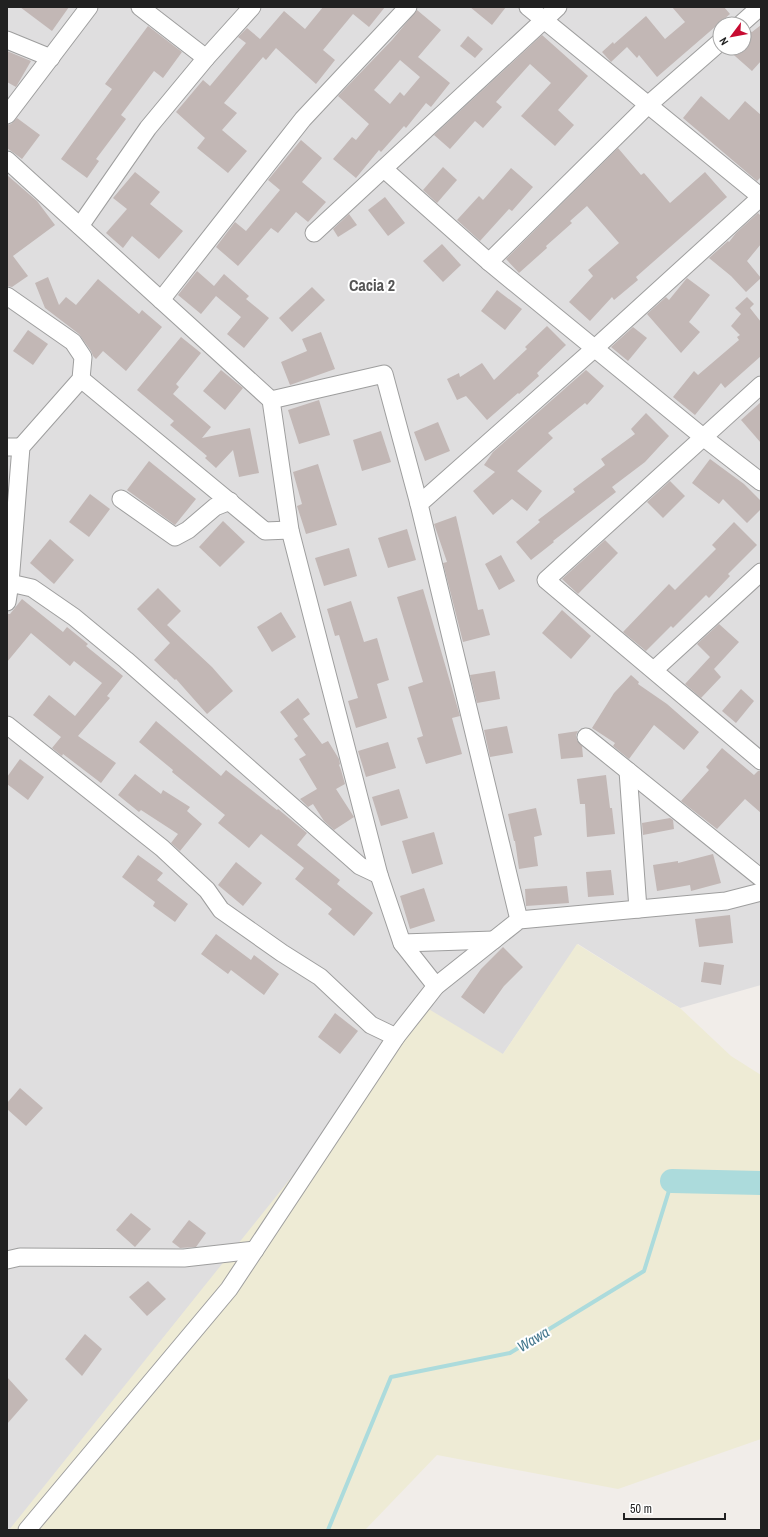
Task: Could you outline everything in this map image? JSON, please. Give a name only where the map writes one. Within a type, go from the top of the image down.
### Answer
[{"type":"street","points":[[7,114],[89,7]]},
{"type":"street","points":[[140,7],[206,58]]},
{"type":"street","points":[[80,226],[148,128],[206,58],[252,7]]},
{"type":"street","points":[[161,300],[303,120],[408,7]]},
{"type":"street","points":[[419,504],[595,348],[761,197],[528,7]]},
{"type":"street","points":[[314,233],[558,7]]},
{"type":"street","points":[[750,16],[760,7]]},
{"type":"street","points":[[7,40],[51,58]]},
{"type":"street","points":[[489,262],[648,105],[712,49]]},
{"type":"street","points":[[7,160],[271,400],[290,530],[380,875],[402,944],[436,986]]},
{"type":"street","points":[[384,169],[489,262],[703,437],[761,482]]},
{"type":"street","points":[[7,296],[73,342],[83,357],[81,379],[14,447],[10,583],[7,602]]},
{"type":"street","points":[[271,400],[384,374],[419,504],[519,920]]},
{"type":"street","points":[[81,379],[265,531],[290,530]]},
{"type":"street","points":[[760,759],[546,580],[761,385]]},
{"type":"street","points":[[121,499],[175,537],[188,530],[215,507],[230,501]]},
{"type":"street","points":[[654,670],[761,572]]},
{"type":"street","points":[[10,583],[32,588],[74,617],[360,866],[380,875]]},
{"type":"street","points":[[7,725],[162,848],[207,890],[221,910],[282,953],[320,977],[371,1025],[396,1037]]},
{"type":"street","points":[[586,737],[761,878]]},
{"type":"street","points":[[628,771],[638,909]]},
{"type":"street","points":[[27,1530],[230,1289],[396,1037],[436,986],[519,920],[726,901],[761,892]]},
{"type":"street","points":[[402,944],[494,940]]},
{"type":"street","points":[[7,1260],[20,1257],[184,1258],[255,1250]]},
{"type":"shaded area","points":[[7,7],[761,7],[761,985],[680,1008],[578,944],[503,1054],[34,1530],[7,1530]]},
{"type":"shaded area","points":[[577,944],[680,1008],[731,1056],[761,1075],[761,1439],[618,1489],[437,1455],[365,1530],[9,1530],[427,1008],[503,1054]]},
{"type":"building","points":[[20,7],[69,7],[52,31]]},
{"type":"building","points":[[323,7],[385,7],[369,27],[353,14],[323,50],[335,60],[316,84],[276,48],[266,60],[263,57],[224,103],[237,113],[222,130],[247,151],[228,173],[197,148],[205,138],[176,112],[203,80],[210,86],[246,43],[238,37],[247,28],[260,39],[284,11],[305,29]]},
{"type":"building","points":[[470,7],[506,7],[492,25]]},
{"type":"building","points":[[672,7],[724,7],[730,14],[728,16],[712,16],[712,30],[657,77],[639,55],[637,58],[627,47],[611,62],[602,52],[613,42],[614,44],[646,16],[665,39],[685,22]]},
{"type":"building","points":[[417,10],[441,30],[418,57],[450,83],[431,107],[426,103],[406,128],[404,126],[381,152],[379,150],[356,178],[333,159],[352,137],[356,140],[369,124],[338,96],[392,40]],"holes":[[[400,60],[420,77],[404,96],[400,92],[390,104],[374,90]]]},
{"type":"building","points":[[761,25],[761,61],[752,71],[735,56],[752,56],[752,32]]},
{"type":"building","points":[[148,26],[182,52],[163,78],[154,71],[121,115],[126,119],[96,159],[99,161],[87,178],[61,159],[112,89],[105,84]]},
{"type":"building","points":[[542,35],[588,76],[558,110],[574,125],[555,146],[521,116],[551,83],[530,64],[496,102],[502,107],[483,128],[475,121],[450,149],[434,135]]},
{"type":"building","points":[[468,36],[483,49],[475,58],[460,46]]},
{"type":"building","points":[[7,51],[31,61],[16,87],[7,82]]},
{"type":"building","points":[[701,96],[729,120],[745,101],[761,115],[761,177],[757,181],[683,118]]},
{"type":"building","points":[[17,118],[40,135],[22,159],[7,148],[7,125],[11,124]]},
{"type":"building","points":[[301,140],[322,158],[302,182],[326,202],[308,222],[296,212],[278,233],[271,228],[238,266],[216,247],[235,222],[246,231],[280,190],[268,180]]},
{"type":"building","points":[[618,148],[641,175],[644,173],[670,203],[705,172],[727,197],[636,277],[638,280],[614,300],[612,297],[590,321],[569,302],[593,276],[588,270],[619,243],[587,206],[570,221],[572,223],[546,246],[547,248],[519,273],[506,259]]},
{"type":"building","points":[[443,167],[457,180],[437,203],[423,190]]},
{"type":"building","points":[[511,168],[533,187],[512,211],[509,209],[480,241],[457,220],[479,196],[483,200]]},
{"type":"building","points":[[135,172],[160,192],[150,204],[183,231],[159,259],[132,236],[123,248],[106,233],[127,209],[113,198]]},
{"type":"building","points":[[7,175],[37,201],[55,225],[13,256],[28,276],[12,287],[7,286]]},
{"type":"building","points":[[385,197],[405,223],[388,236],[368,210]]},
{"type":"building","points":[[758,213],[761,216],[761,244],[747,261],[761,278],[746,292],[731,276],[709,258],[728,241],[729,242],[736,233]]},
{"type":"building","points":[[349,214],[357,225],[338,237],[333,229]]},
{"type":"building","points":[[442,244],[461,265],[443,282],[423,261]]},
{"type":"building","points":[[197,271],[214,286],[224,274],[249,296],[246,299],[269,318],[244,348],[227,334],[241,317],[216,296],[201,314],[178,295]]},
{"type":"building","points":[[48,277],[59,305],[66,297],[76,305],[98,279],[139,314],[142,310],[162,327],[126,371],[103,351],[96,359],[79,334],[45,308],[35,283]]},
{"type":"building","points":[[687,278],[710,295],[689,322],[700,332],[681,353],[647,314],[666,297],[669,300]]},
{"type":"building","points":[[312,287],[325,300],[292,332],[279,318]]},
{"type":"building","points":[[497,290],[522,309],[505,330],[481,311]]},
{"type":"building","points":[[747,297],[754,304],[750,308],[761,322],[761,356],[725,388],[721,383],[695,415],[673,397],[694,371],[698,375],[739,340],[737,337],[740,335],[731,326],[741,314],[735,308]]},
{"type":"building","points":[[547,326],[566,345],[537,373],[539,376],[519,394],[518,393],[487,420],[466,396],[457,400],[447,379],[459,373],[460,377],[482,363],[494,380],[527,349],[525,347]]},
{"type":"building","points":[[633,327],[647,338],[628,361],[611,347]]},
{"type":"building","points":[[28,330],[48,344],[33,365],[13,351]]},
{"type":"building","points":[[321,332],[335,369],[290,385],[281,362],[307,351],[302,339]]},
{"type":"building","points":[[181,337],[201,353],[176,384],[179,387],[173,394],[211,427],[202,438],[250,428],[259,473],[239,477],[233,450],[216,468],[205,458],[207,456],[170,425],[174,421],[137,390]]},
{"type":"building","points":[[221,370],[243,388],[225,410],[203,391]]},
{"type":"building","points":[[586,370],[604,386],[587,405],[585,403],[548,433],[553,438],[517,471],[542,491],[527,511],[512,499],[493,515],[473,491],[495,472],[484,465],[493,452]]},
{"type":"building","points":[[319,400],[330,435],[299,444],[288,410]]},
{"type":"building","points":[[761,402],[761,443],[741,420]]},
{"type":"building","points":[[646,413],[669,436],[645,462],[612,487],[616,492],[531,560],[516,542],[540,522],[538,520],[575,492],[573,489],[605,465],[601,459],[635,434],[631,429]]},
{"type":"building","points":[[438,422],[450,451],[425,461],[414,432]]},
{"type":"building","points":[[381,431],[391,462],[362,471],[353,440]]},
{"type":"building","points":[[710,459],[744,484],[761,501],[761,509],[747,523],[723,499],[719,504],[692,483]]},
{"type":"building","points":[[149,461],[196,499],[175,525],[127,490]]},
{"type":"building","points":[[318,464],[337,525],[306,534],[297,506],[302,504],[293,472]]},
{"type":"building","points":[[670,481],[685,496],[663,518],[647,502]]},
{"type":"building","points":[[90,494],[110,509],[89,537],[69,522]]},
{"type":"building","points":[[456,516],[478,610],[483,609],[490,635],[463,642],[443,563],[447,562],[434,524]]},
{"type":"building","points":[[223,521],[245,542],[220,567],[199,547]]},
{"type":"building","points":[[734,522],[757,545],[728,574],[730,576],[709,598],[706,595],[673,628],[671,626],[646,651],[623,632],[669,584],[675,590],[716,549],[712,545]]},
{"type":"building","points":[[407,529],[416,560],[388,568],[378,538]]},
{"type":"building","points":[[50,539],[74,560],[54,584],[30,563]]},
{"type":"building","points":[[605,540],[618,553],[578,594],[562,579]]},
{"type":"building","points":[[349,548],[357,576],[324,586],[315,558]]},
{"type":"building","points":[[501,555],[515,581],[499,590],[485,564]]},
{"type":"building","points":[[158,588],[181,611],[167,625],[212,667],[233,691],[207,714],[176,679],[175,680],[154,660],[170,643],[137,609]]},
{"type":"building","points":[[423,589],[460,716],[452,718],[462,754],[426,764],[417,738],[423,736],[408,687],[423,682],[397,597]]},
{"type":"building","points":[[22,599],[63,632],[67,627],[88,644],[86,646],[123,676],[107,696],[110,698],[78,736],[116,763],[101,783],[63,754],[62,756],[52,748],[61,737],[33,715],[49,695],[75,716],[102,683],[74,661],[70,666],[31,633],[7,662],[7,614],[10,614]]},
{"type":"building","points":[[351,601],[364,642],[377,638],[389,680],[377,684],[387,718],[356,728],[348,701],[358,698],[339,635],[335,636],[327,609]]},
{"type":"building","points":[[562,610],[591,636],[571,659],[542,633]]},
{"type":"building","points":[[281,612],[296,637],[272,652],[257,627]]},
{"type":"building","points":[[719,624],[739,642],[714,669],[721,677],[701,698],[685,684],[710,657],[697,644]]},
{"type":"building","points":[[495,671],[500,699],[477,703],[470,675]]},
{"type":"building","points":[[631,675],[639,682],[638,684],[667,704],[699,732],[684,750],[654,725],[629,759],[613,746],[615,743],[592,728],[614,693]]},
{"type":"building","points":[[741,689],[754,701],[736,723],[722,711]]},
{"type":"building","points":[[298,698],[310,714],[303,719],[322,744],[328,741],[339,759],[339,765],[345,784],[336,789],[354,817],[334,830],[324,821],[313,804],[308,807],[300,799],[317,789],[299,759],[306,755],[294,739],[298,736],[280,712]]},
{"type":"building","points":[[156,721],[221,776],[226,770],[307,833],[297,845],[340,880],[337,884],[373,913],[354,936],[328,914],[332,909],[295,879],[304,868],[261,834],[249,848],[218,823],[225,815],[172,772],[173,770],[139,742]]},
{"type":"building","points":[[507,726],[513,753],[490,757],[484,730]]},
{"type":"building","points":[[578,731],[576,735],[577,740],[582,746],[583,757],[561,759],[558,734]]},
{"type":"building","points":[[388,742],[396,768],[366,777],[358,751]]},
{"type":"building","points":[[722,748],[754,775],[758,771],[761,771],[761,813],[745,799],[717,829],[681,801],[709,770],[706,767]]},
{"type":"building","points":[[20,759],[44,777],[28,800],[7,784],[7,777]]},
{"type":"building","points":[[135,774],[161,794],[163,790],[190,807],[187,811],[202,824],[180,851],[171,843],[178,834],[141,810],[139,812],[118,795]]},
{"type":"building","points":[[606,775],[615,834],[587,837],[585,804],[580,804],[577,779]]},
{"type":"building","points":[[399,789],[408,818],[381,826],[372,797]]},
{"type":"building","points":[[536,808],[542,835],[534,837],[538,866],[519,869],[515,841],[508,814]]},
{"type":"building","points":[[670,818],[673,820],[674,829],[643,835],[642,823]]},
{"type":"building","points":[[434,832],[443,864],[412,874],[402,841]]},
{"type":"building","points":[[713,854],[721,883],[691,891],[690,885],[657,891],[653,865],[678,861],[678,863]]},
{"type":"building","points":[[138,855],[163,873],[157,880],[188,904],[175,922],[153,906],[155,902],[122,877]]},
{"type":"building","points":[[236,862],[262,883],[243,906],[218,885]]},
{"type":"building","points":[[611,870],[614,895],[588,897],[586,872]]},
{"type":"building","points":[[567,886],[569,903],[526,906],[525,889]]},
{"type":"building","points":[[424,888],[435,921],[410,929],[400,896]]},
{"type":"building","points":[[730,915],[733,943],[699,947],[695,919]]},
{"type":"building","points":[[216,934],[251,960],[254,955],[279,974],[264,995],[231,970],[228,974],[201,954]]},
{"type":"building","points":[[503,947],[523,967],[504,986],[484,1014],[461,997],[481,969]]},
{"type":"building","points":[[704,962],[724,965],[721,985],[701,982]]},
{"type":"building","points":[[335,1013],[358,1031],[340,1054],[318,1037]]},
{"type":"building","points":[[20,1088],[43,1108],[26,1126],[7,1109],[7,1103]]},
{"type":"building","points":[[131,1213],[151,1229],[135,1247],[116,1230]]},
{"type":"building","points":[[189,1220],[206,1233],[196,1247],[180,1248],[172,1242]]},
{"type":"building","points":[[148,1281],[166,1299],[147,1316],[129,1297]]},
{"type":"building","points":[[85,1334],[102,1349],[82,1376],[65,1359]]},
{"type":"building","points":[[7,1377],[28,1400],[7,1424]]},
{"type":"waterway","name":"Wawa","points":[[328,1530],[391,1377],[510,1353],[644,1271],[672,1181]]},
{"type":"waterway","name":"Wawa","points":[[672,1181],[761,1183]]},
{"type":"district","name":"Cacia 2","points":[[372,285]]}]
